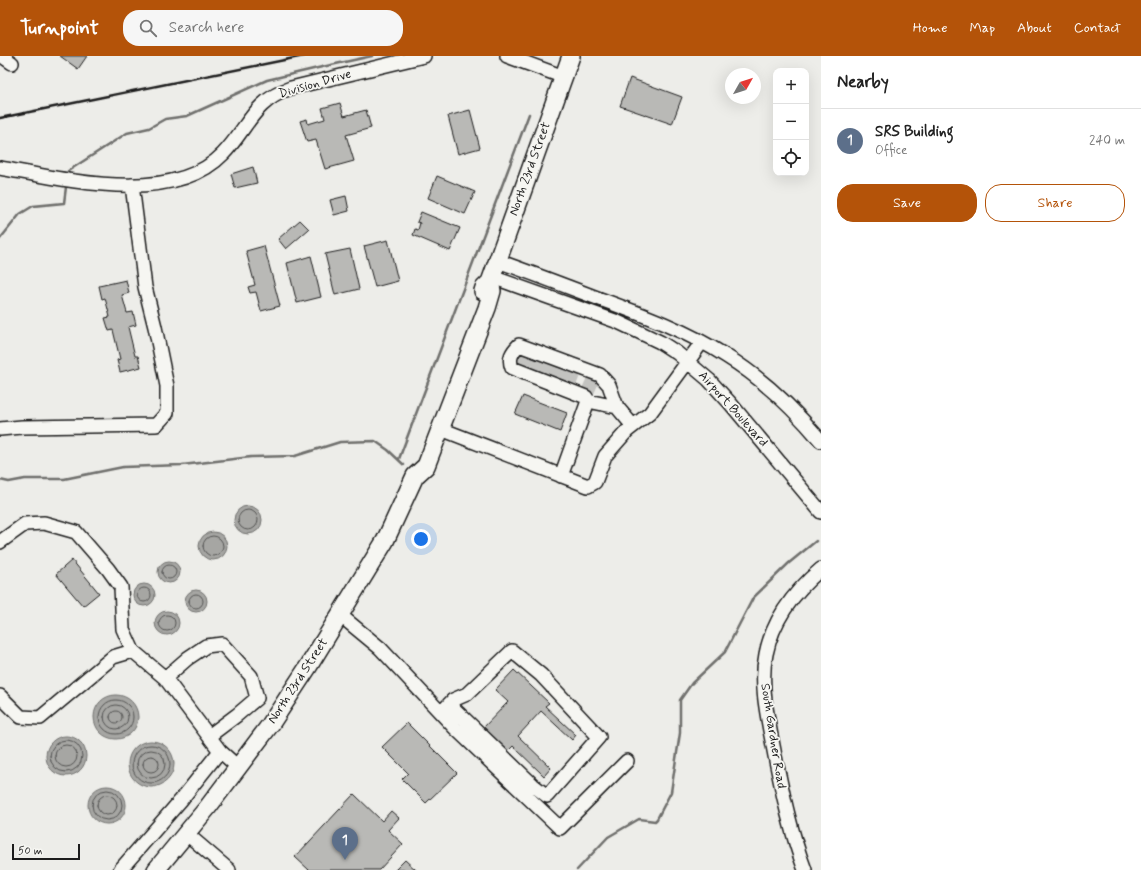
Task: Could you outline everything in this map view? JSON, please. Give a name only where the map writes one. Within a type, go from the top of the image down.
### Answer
[{"type":"main road","name":"North 23rd Street","points":[[156,870],[187,834],[239,768],[270,725],[296,686],[385,541],[415,476],[416,461],[440,404],[484,288],[491,280],[571,56]]},
{"type":"main road","name":"North 23rd Street","points":[[415,476],[426,466],[441,429],[487,308],[492,291],[491,280]]},
{"type":"street","name":"Division Drive","points":[[0,168],[76,182],[96,184],[132,185],[161,183],[180,179],[202,170],[222,155],[260,106],[272,96],[284,91],[424,56]]},
{"type":"street","points":[[507,56],[564,77]]},
{"type":"street","points":[[0,429],[22,427],[156,425],[167,413],[167,386],[145,287],[132,185]]},
{"type":"street","points":[[498,260],[653,318],[702,342],[728,357],[766,386],[784,402],[821,441]]},
{"type":"street","name":"Airport Boulevard","points":[[491,280],[618,322],[660,342],[677,353],[709,380],[730,403],[821,512]]},
{"type":"street","points":[[441,429],[588,486],[595,482],[605,456],[627,431],[650,413],[702,342]]},
{"type":"street","points":[[557,373],[617,407],[634,426]]},
{"type":"street","points":[[557,373],[561,476]]},
{"type":"street","points":[[557,373],[600,375],[609,385],[617,407]]},
{"type":"street","points":[[0,542],[25,524],[44,523],[76,532],[108,569],[121,587],[123,628],[133,651],[165,678],[220,750],[239,768]]},
{"type":"street","name":"South Gardner Road","points":[[805,870],[795,844],[782,789],[768,723],[764,680],[766,654],[775,627],[782,612],[790,600],[807,581],[821,569]]},
{"type":"street","points":[[340,615],[380,648],[445,709],[547,796],[599,737],[541,675],[512,651],[467,694],[453,700],[445,709]]},
{"type":"street","points":[[165,678],[188,658],[206,646],[222,644],[251,676],[257,698],[209,736]]},
{"type":"street","points":[[0,696],[22,716],[40,718],[113,657],[133,651]]},
{"type":"street","points":[[445,709],[560,828],[627,761]]},
{"type":"street","points":[[120,870],[182,800],[220,750]]},
{"type":"street","points":[[187,834],[229,870]]},
{"type":"water","points":[[248,506],[258,510],[262,520],[258,530],[248,534],[238,530],[234,520],[238,510]]},
{"type":"water","points":[[213,532],[223,536],[227,546],[223,556],[213,560],[203,556],[199,546],[203,536]]},
{"type":"water","points":[[169,561],[177,564],[180,572],[177,580],[169,583],[161,580],[158,572],[161,564]]},
{"type":"water","points":[[144,584],[152,587],[155,595],[152,603],[144,606],[136,603],[133,595],[136,587]]},
{"type":"water","points":[[192,590],[200,590],[207,597],[207,605],[200,612],[192,612],[185,605],[185,597]]},
{"type":"water","points":[[167,611],[176,614],[179,623],[176,632],[167,635],[158,632],[155,623],[158,614]]},
{"type":"water","points":[[116,695],[128,699],[134,705],[138,717],[134,729],[128,735],[116,739],[104,735],[98,729],[94,717],[98,705],[104,699]]},
{"type":"water","points":[[62,736],[70,736],[77,739],[83,745],[86,756],[83,767],[77,773],[70,776],[62,776],[55,773],[49,767],[46,760],[46,752],[49,745],[55,739]]},
{"type":"water","points":[[151,741],[164,745],[170,751],[174,764],[170,777],[164,783],[151,787],[138,783],[132,777],[128,764],[132,751],[138,745]]},
{"type":"water","points":[[103,786],[111,786],[121,791],[125,798],[125,812],[121,819],[111,824],[103,824],[93,819],[91,816],[88,809],[88,801],[93,791],[96,789]]},
{"type":"building","points":[[60,56],[87,56],[78,69]]},
{"type":"building","points":[[630,78],[682,97],[672,124],[620,106]]},
{"type":"building","points":[[340,103],[344,116],[366,110],[371,128],[346,135],[354,161],[325,169],[316,140],[307,142],[300,121],[307,119],[308,124],[325,119],[322,108]]},
{"type":"building","points":[[470,110],[480,148],[458,154],[448,116]]},
{"type":"building","points":[[253,167],[257,183],[235,188],[231,174]]},
{"type":"building","points":[[437,176],[475,192],[465,214],[428,198]]},
{"type":"building","points":[[346,196],[349,211],[334,215],[330,200]]},
{"type":"building","points":[[421,212],[460,228],[450,251],[413,235],[415,229],[418,230],[420,223],[417,222]]},
{"type":"building","points":[[300,220],[309,229],[286,249],[278,239]]},
{"type":"building","points":[[388,240],[398,281],[375,287],[364,246]]},
{"type":"building","points":[[264,246],[280,306],[261,311],[256,292],[250,293],[248,287],[255,285],[246,251]]},
{"type":"building","points":[[350,249],[359,289],[335,295],[325,254]]},
{"type":"building","points":[[311,256],[321,297],[297,303],[287,263]]},
{"type":"building","points":[[126,280],[129,293],[122,295],[127,313],[133,312],[136,325],[128,327],[135,356],[138,356],[141,367],[120,372],[117,360],[120,359],[113,330],[109,331],[105,318],[110,317],[105,298],[102,299],[99,286]]},
{"type":"building","points":[[523,396],[567,413],[560,432],[515,414]]},
{"type":"building","points":[[72,560],[99,593],[83,606],[56,574]]},
{"type":"building","points":[[514,670],[549,703],[545,706],[576,735],[572,740],[541,711],[518,736],[551,768],[544,776],[513,746],[506,753],[481,730],[508,702],[495,690]]},
{"type":"building","points":[[407,723],[457,773],[426,803],[402,779],[408,773],[382,747]]},
{"type":"building","points":[[354,794],[382,821],[391,811],[399,818],[388,830],[403,844],[379,870],[309,870],[295,857]]},
{"type":"building","points":[[405,860],[416,870],[395,870]]},
{"type":"waterway","points":[[68,173],[68,171],[127,133],[149,128],[165,119],[187,116],[267,80],[372,56]]},
{"type":"waterway","points":[[399,459],[529,114]]},
{"type":"waterway","points":[[0,239],[20,214],[33,206],[64,203],[66,187]]},
{"type":"waterway","points":[[0,480],[9,482],[25,479],[64,479],[123,467],[182,465],[251,457],[295,456],[340,442],[375,441],[388,450],[404,465]]},
{"type":"waterway","points":[[577,870],[608,837],[639,819],[655,821],[657,819],[671,792],[680,733],[680,700],[692,683],[725,652],[753,598],[789,563],[816,541]]},
{"type":"tunnel","points":[[519,364],[523,353]]},
{"type":"tunnel","points":[[528,367],[532,357]]},
{"type":"tunnel","points":[[539,371],[542,360]]},
{"type":"tunnel","points":[[549,375],[553,365]]},
{"type":"tunnel","points":[[560,380],[564,369]]},
{"type":"tunnel","points":[[570,383],[574,373]]},
{"type":"tunnel","points":[[588,391],[593,380]]},
{"type":"railway","points":[[0,118],[304,56]]},
{"type":"place","name":"SRS Building","points":[[345,860]]}]
